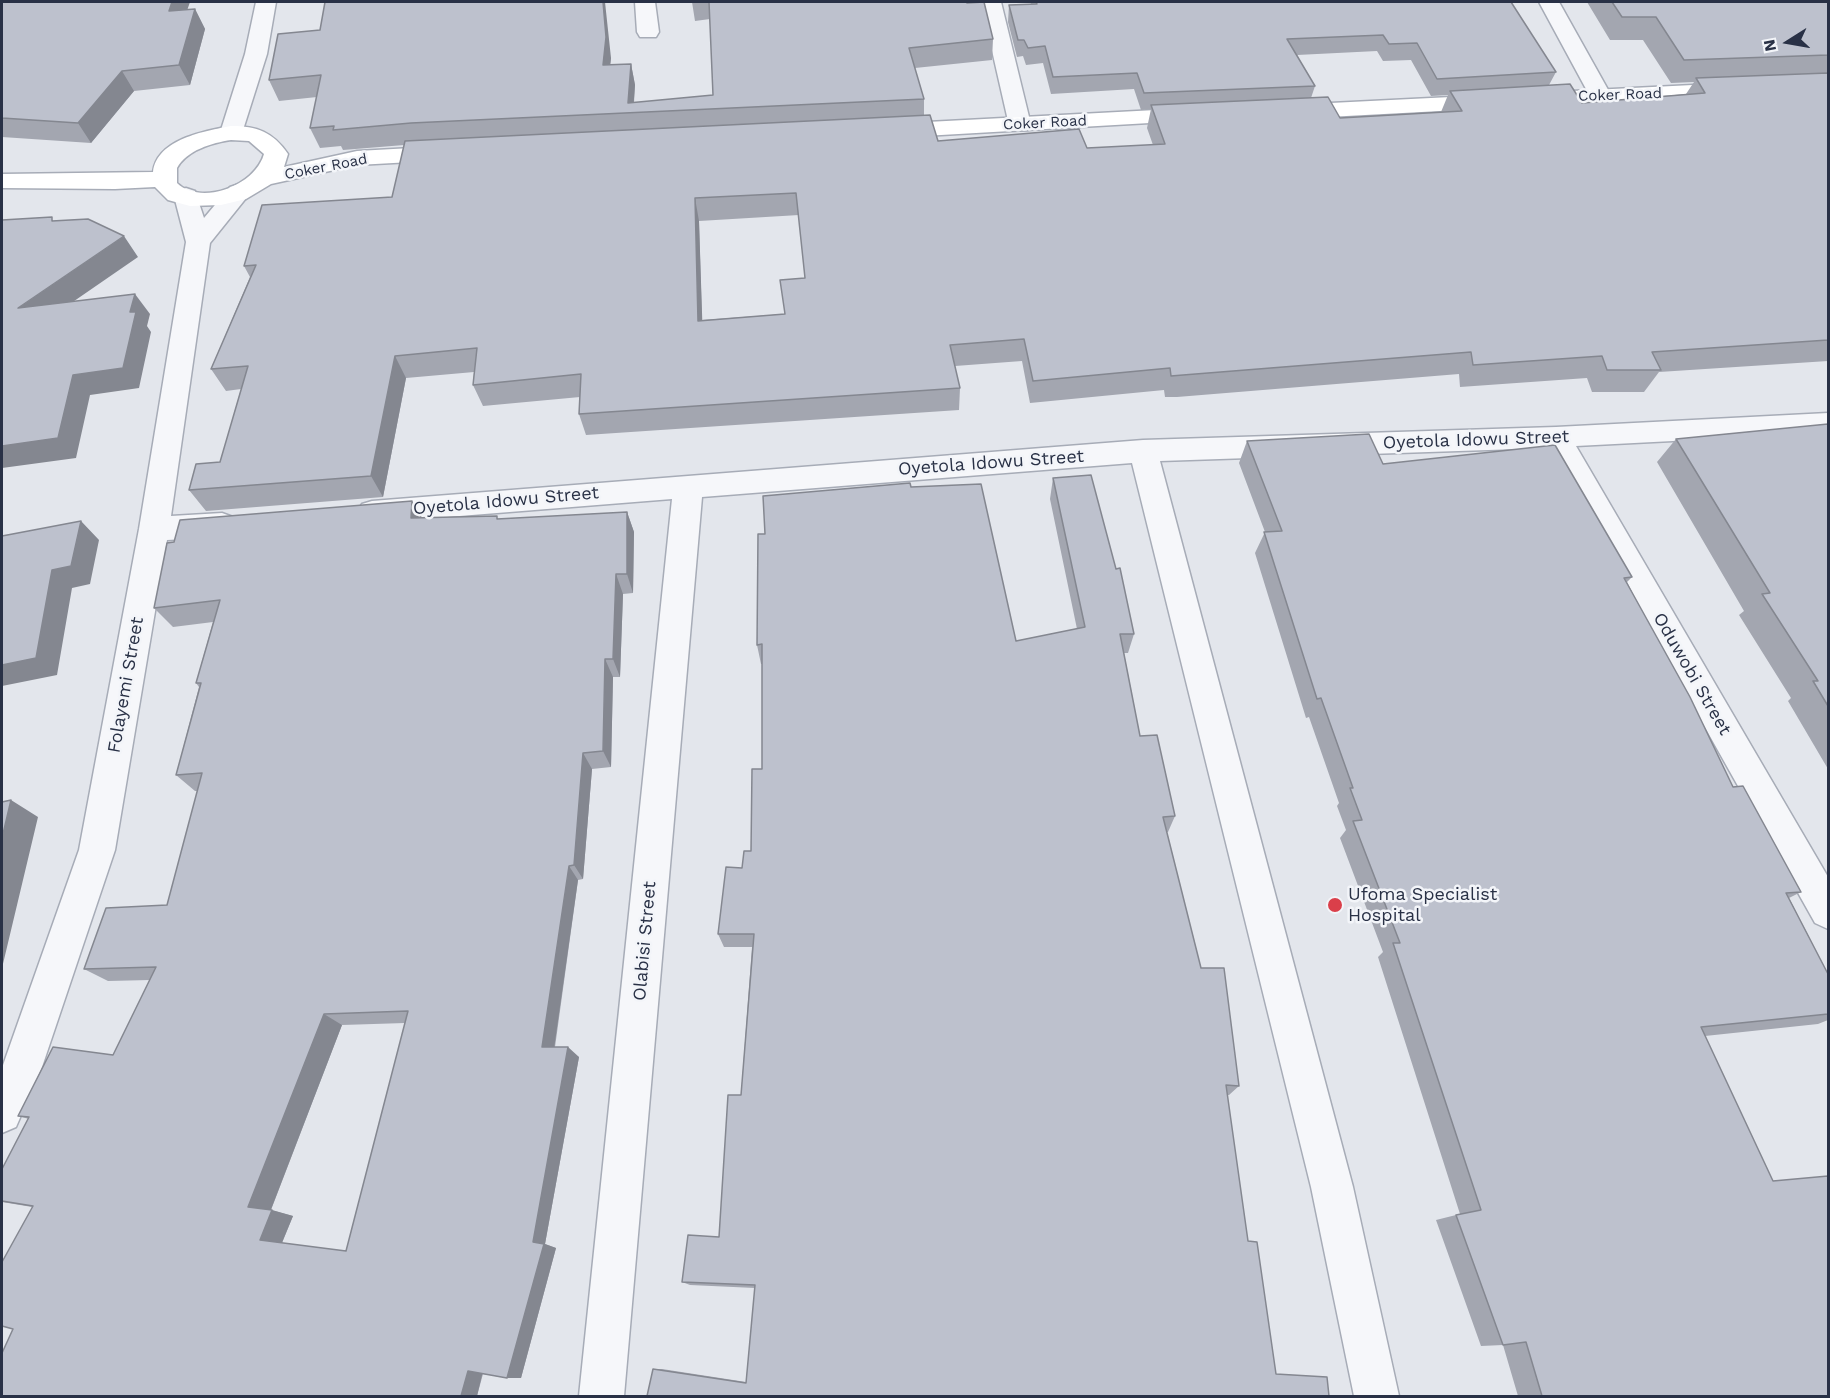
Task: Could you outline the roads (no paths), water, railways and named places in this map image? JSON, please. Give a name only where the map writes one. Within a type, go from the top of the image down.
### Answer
[{"type":"main road","name":"Coker Road","points":[[1265,113],[1600,95],[1760,90]]},
{"type":"main road","name":"Coker Road","points":[[865,132],[1218,115]]},
{"type":"main road","points":[[2,181],[115,182],[167,169],[197,141],[231,133],[257,136],[267,140],[276,154],[276,162],[263,179]]},
{"type":"main road","points":[[273,149],[357,158]]},
{"type":"main road","name":"Coker Road","points":[[186,196],[204,199],[239,192],[263,179],[357,158],[465,152]]},
{"type":"main road","points":[[167,169],[167,188],[186,196]]},
{"type":"street","points":[[231,133],[255,54],[266,2]]},
{"type":"street","points":[[645,2],[648,32]]},
{"type":"street","points":[[991,2],[1020,125]]},
{"type":"street","points":[[1549,2],[1600,95]]},
{"type":"street","points":[[198,242],[239,192]]},
{"type":"street","points":[[186,196],[198,242]]},
{"type":"street","name":"Folayemi Street","points":[[2,1113],[22,1067],[97,850],[154,529],[198,242]]},
{"type":"street","name":"Oyetola Idowu Street","points":[[345,515],[688,485],[1143,451],[1556,437],[1828,423]]},
{"type":"street","name":"Oduwobi Street","points":[[1556,437],[1828,911]]},
{"type":"street","points":[[1143,451],[1332,1187],[1377,1396]]},
{"type":"street","name":"Olabisi Street","points":[[601,1396],[688,485]]},
{"type":"street","points":[[154,529],[250,523]]},
{"type":"place","name":"Ufoma Specialist Hospital","points":[[1335,905]]}]
